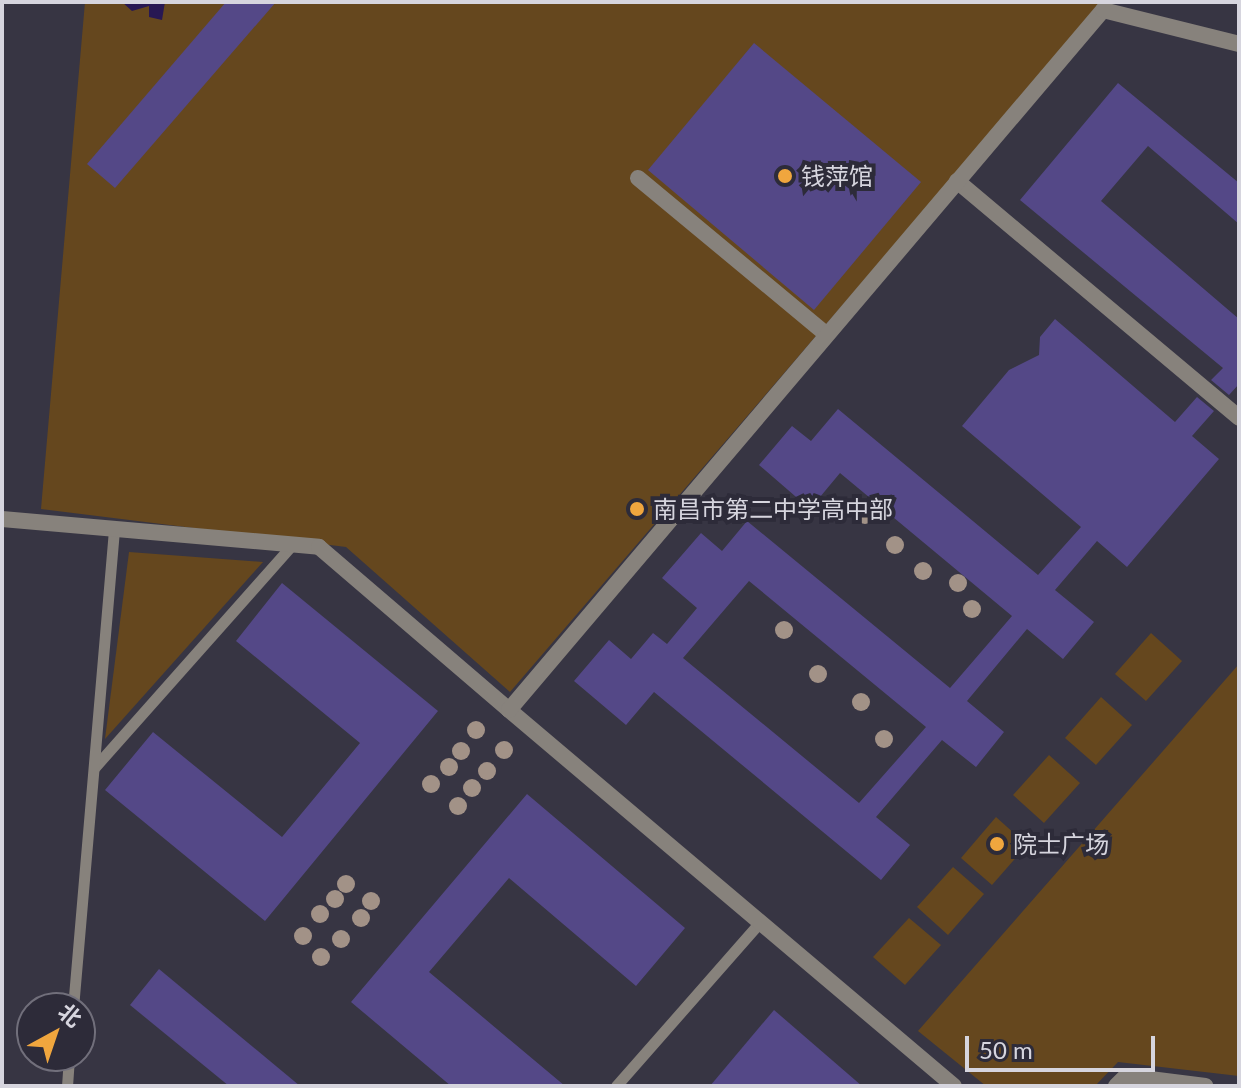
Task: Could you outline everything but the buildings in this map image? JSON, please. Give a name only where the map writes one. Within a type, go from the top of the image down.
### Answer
[{"type":"street","points":[[509,710],[1103,10],[1239,44]]},
{"type":"street","points":[[638,178],[826,334]]},
{"type":"street","points":[[957,181],[1239,418]]},
{"type":"street","points":[[2,519],[319,547],[954,1086]]},
{"type":"street","points":[[1116,1086],[1126,1076],[1205,1086]]},
{"type":"lane","points":[[74,992],[114,530]]},
{"type":"lane","points":[[94,768],[293,544]]},
{"type":"lane","points":[[616,1086],[761,921]]},
{"type":"shaded area","points":[[85,2],[1103,2],[510,692],[346,547],[41,509]]},
{"type":"shaded area","points":[[122,2],[165,2],[162,20],[149,17],[149,6],[132,11]]},
{"type":"shaded area","points":[[129,552],[263,562],[105,739]]},
{"type":"shaded area","points":[[1151,633],[1182,661],[1146,701],[1115,674]]},
{"type":"shaded area","points":[[1239,664],[1239,1076],[1118,1062],[1095,1086],[986,1086],[918,1031]]},
{"type":"shaded area","points":[[1101,697],[1132,725],[1096,765],[1065,738]]},
{"type":"shaded area","points":[[1049,755],[1080,783],[1044,823],[1013,795]]},
{"type":"shaded area","points":[[996,817],[1027,845],[992,885],[961,858]]},
{"type":"shaded area","points":[[953,867],[984,894],[948,935],[917,907]]},
{"type":"shaded area","points":[[909,918],[941,945],[905,985],[873,957]]},
{"type":"place","name":"钱萍馆","points":[[785,176]]},
{"type":"place","name":"南昌市第二中学高中部","points":[[637,509]]},
{"type":"place","name":"院士广场","points":[[997,844]]}]
